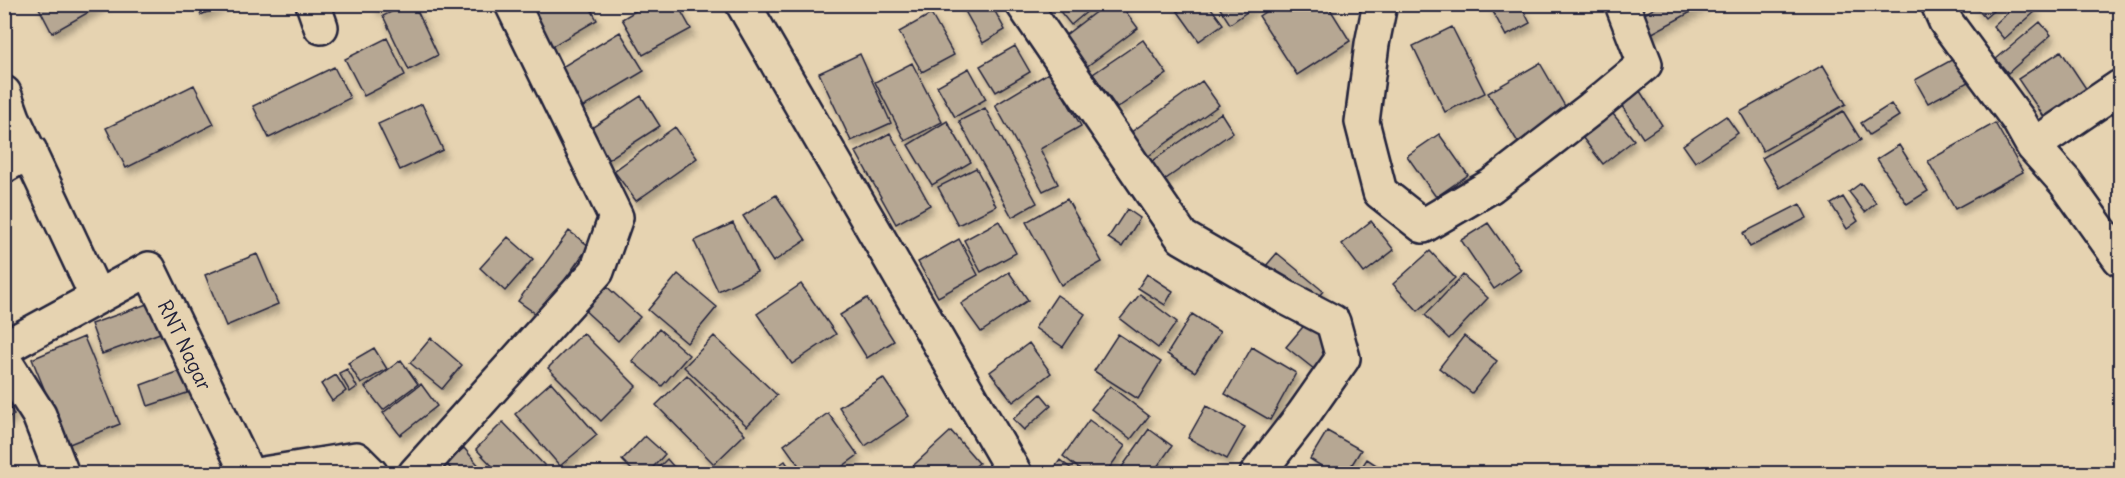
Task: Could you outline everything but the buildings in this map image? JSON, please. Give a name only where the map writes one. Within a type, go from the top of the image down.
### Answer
[{"type":"street","points":[[415,474],[597,271],[616,217],[512,4]]},
{"type":"street","points":[[743,4],[1015,474]]},
{"type":"street","points":[[1023,4],[1182,237],[1333,322],[1343,358],[1303,415],[1257,474]]},
{"type":"street","points":[[1380,4],[1372,44],[1362,122],[1380,192],[1423,226],[1491,186],[1645,64],[1622,4]]},
{"type":"street","points":[[1938,4],[1946,22],[2019,121],[2033,146],[2065,182],[2121,259]]},
{"type":"street","points":[[2033,146],[2121,87]]},
{"type":"street","points":[[4,93],[13,118],[17,159],[97,297]]},
{"type":"street","name":"RNT Nagar","points":[[4,348],[149,269],[248,474]]},
{"type":"street","points":[[4,360],[39,415],[62,474]]},
{"type":"street","points":[[263,474],[356,459],[371,474]]}]
